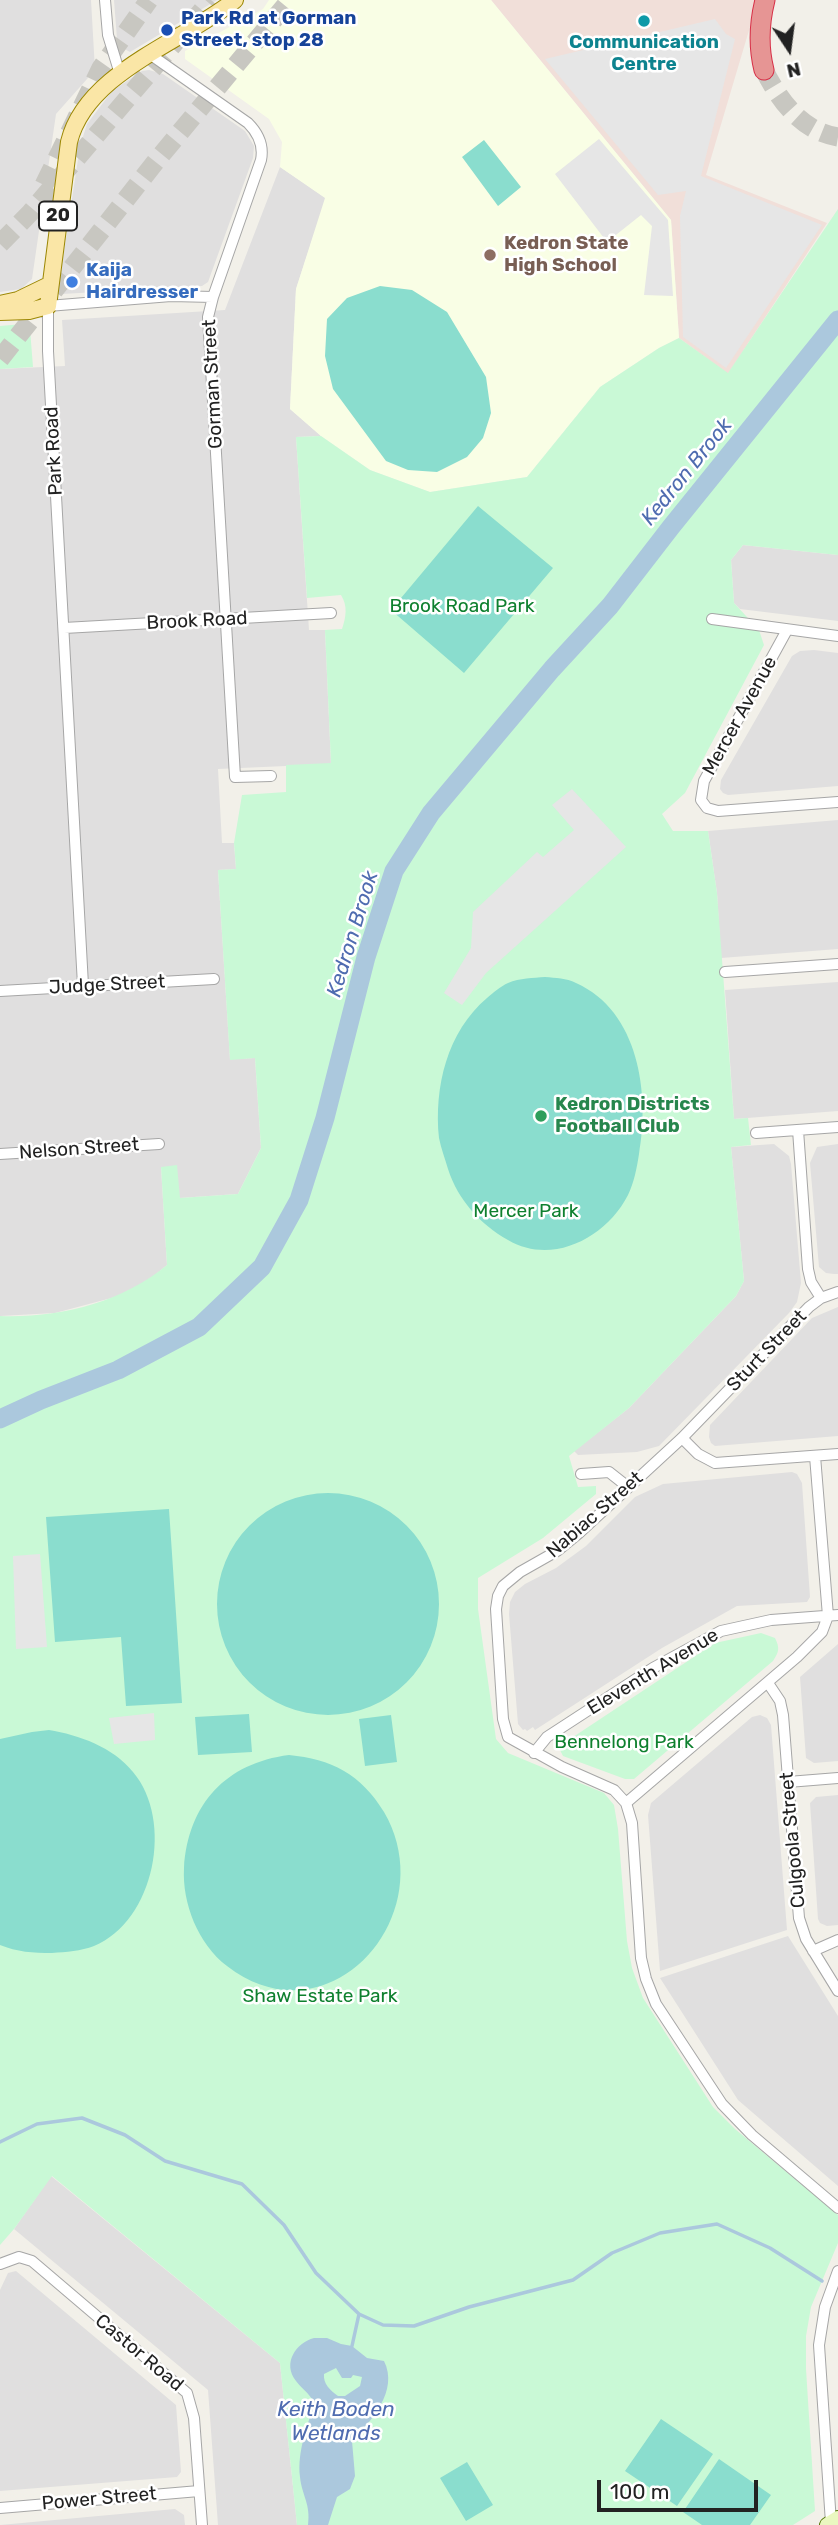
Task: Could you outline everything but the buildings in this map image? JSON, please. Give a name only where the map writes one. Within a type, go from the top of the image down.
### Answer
[{"type":"highway","points":[[764,70],[759,43],[765,0]]},
{"type":"main road","name":"Park Road","points":[[47,306],[72,130],[93,97],[120,74],[235,0]]},
{"type":"main road","points":[[0,304],[18,300],[49,285]]},
{"type":"main road","points":[[0,312],[16,313],[47,306]]},
{"type":"street","points":[[105,0],[111,48],[120,74]]},
{"type":"street","name":"Gorman Street","points":[[151,55],[248,123],[256,131],[262,145],[261,160],[208,317],[235,777],[271,776]]},
{"type":"street","points":[[47,306],[171,296],[213,297]]},
{"type":"street","name":"Park Road","points":[[47,306],[83,985]]},
{"type":"street","name":"Brook Road","points":[[64,628],[331,613]]},
{"type":"street","points":[[712,620],[838,636]]},
{"type":"street","name":"Mercer Avenue","points":[[787,630],[704,781],[700,794],[703,804],[718,811],[838,802]]},
{"type":"street","points":[[725,972],[838,964]]},
{"type":"street","name":"Judge Street","points":[[0,991],[214,979]]},
{"type":"street","points":[[756,1133],[838,1127]]},
{"type":"street","name":"Sturt Street","points":[[682,1438],[809,1307],[821,1298],[811,1282],[808,1269],[798,1130]]},
{"type":"street","name":"Nelson Street","points":[[0,1154],[159,1144]]},
{"type":"street","points":[[821,1298],[838,1292]]},
{"type":"street","points":[[682,1438],[704,1459],[715,1463],[838,1454]]},
{"type":"street","name":"Nabiac Street","points":[[534,1753],[514,1742],[505,1730],[496,1609],[498,1596],[503,1586],[520,1572],[558,1550],[682,1438]]},
{"type":"street","points":[[626,1803],[814,1642],[833,1616],[815,1456]]},
{"type":"street","points":[[581,1474],[609,1472],[628,1487]]},
{"type":"street","name":"Eleventh Avenue","points":[[534,1753],[547,1737],[721,1630],[761,1622],[833,1616]]},
{"type":"street","name":"Culgoola Street","points":[[768,1683],[781,1707],[801,1928],[838,1991]]},
{"type":"street","points":[[534,1753],[614,1790],[626,1803],[632,1823],[641,1958],[646,1981],[656,2004],[722,2104],[752,2135],[838,2208]]},
{"type":"street","points":[[788,1782],[838,1778]]},
{"type":"street","points":[[813,1951],[838,1940]]},
{"type":"street","name":"Castor Road","points":[[0,2264],[19,2258],[32,2261],[187,2393],[192,2409],[202,2525]]},
{"type":"street","points":[[832,2523],[819,2344],[825,2306],[838,2271]]},
{"type":"street","name":"Power Street","points":[[0,2508],[199,2491]]},
{"type":"shaded area","points":[[0,0],[91,0],[95,70],[56,114],[32,279],[21,289],[0,292]]},
{"type":"shaded area","points":[[114,0],[217,0],[130,52],[121,47],[117,39]]},
{"type":"shaded area","name":"Kedron State High School","points":[[269,0],[491,0],[671,220],[679,338],[600,387],[527,477],[430,492],[370,470],[321,436],[290,409],[296,289],[325,198],[280,167],[282,142],[269,119],[185,59],[185,51],[263,9]]},
{"type":"shaded area","points":[[491,0],[758,0],[706,175],[827,223],[728,374],[679,338],[671,220]]},
{"type":"shaded area","points":[[715,19],[726,34],[735,39],[701,176],[822,225],[726,368],[683,337],[680,216],[686,191],[658,195],[545,59]]},
{"type":"shaded area","points":[[142,71],[163,74],[245,131],[254,146],[253,158],[208,282],[202,286],[62,294],[59,290],[60,278],[80,146],[87,124],[112,91]]},
{"type":"shaded area","points":[[599,139],[668,220],[673,296],[644,295],[652,226],[641,215],[607,242],[555,174]]},
{"type":"shaded area","points":[[280,167],[326,198],[296,289],[290,409],[321,436],[296,437],[309,630],[325,630],[331,764],[218,769],[222,843],[234,843],[236,869],[218,870],[230,1059],[255,1058],[261,1148],[238,1194],[180,1198],[161,1167],[167,1265],[149,1280],[119,1296],[55,1313],[0,1316],[0,369],[65,366],[62,320],[225,310]]},
{"type":"shaded area","points":[[743,545],[838,555],[838,621],[740,609],[734,603],[731,560]]},
{"type":"shaded area","points":[[800,651],[838,653],[838,786],[728,795],[723,793],[720,789],[721,780],[792,656]]},
{"type":"shaded area","points":[[572,789],[626,847],[486,973],[462,1005],[444,993],[471,948],[473,912],[537,852],[543,857],[574,830],[552,805]]},
{"type":"shaded area","points":[[838,820],[838,949],[721,958],[717,893],[708,831]]},
{"type":"shaded area","points":[[838,982],[838,1111],[734,1119],[725,990]]},
{"type":"shaded area","points":[[774,1144],[789,1156],[791,1164],[801,1283],[797,1302],[659,1446],[637,1452],[578,1455],[574,1451],[629,1408],[736,1296],[744,1281],[731,1147]]},
{"type":"shaded area","points":[[838,1144],[838,1274],[834,1274],[826,1273],[819,1267],[810,1163],[817,1147]]},
{"type":"shaded area","points":[[838,1307],[838,1436],[715,1446],[711,1443],[710,1425],[812,1318]]},
{"type":"shaded area","points":[[792,1472],[797,1474],[802,1483],[810,1597],[807,1602],[737,1606],[662,1648],[535,1730],[533,1727],[527,1731],[523,1730],[518,1724],[509,1614],[510,1602],[515,1592],[556,1568],[586,1546],[635,1497],[663,1484]]},
{"type":"shaded area","points":[[40,1554],[47,1647],[16,1649],[13,1556]]},
{"type":"shaded area","points":[[838,1644],[838,1761],[814,1763],[806,1758],[800,1677]]},
{"type":"shaded area","points":[[154,1713],[155,1740],[114,1744],[109,1718]]},
{"type":"shaded area","points":[[760,1715],[767,1718],[771,1725],[787,1930],[660,1971],[648,1815],[651,1803],[752,1717]]},
{"type":"shaded area","points":[[838,1795],[838,1925],[827,1926],[818,1919],[810,1803],[816,1797]]},
{"type":"shaded area","points":[[788,1936],[838,2016],[838,2186],[738,2100],[660,1978]]},
{"type":"shaded area","points":[[51,2176],[280,2363],[297,2525],[218,2525],[208,2390],[14,2229]]},
{"type":"shaded area","points":[[16,2271],[176,2405],[181,2472],[177,2477],[0,2491],[0,2290],[8,2273]]},
{"type":"shaded area","points":[[175,2509],[184,2515],[185,2525],[0,2525]]},
{"type":"green space","points":[[484,140],[521,187],[498,206],[462,157]]},
{"type":"green space","points":[[838,209],[838,555],[743,545],[731,560],[734,603],[759,630],[764,645],[685,793],[662,814],[673,831],[708,831],[717,893],[734,1119],[748,1118],[751,1145],[731,1147],[744,1281],[736,1296],[629,1408],[569,1456],[578,1487],[596,1486],[596,1494],[543,1538],[478,1578],[478,1609],[496,1739],[508,1753],[604,1793],[614,1805],[627,1941],[632,1968],[643,1998],[713,2107],[735,2129],[838,2215],[838,2243],[811,2307],[806,2336],[815,2511],[793,2525],[297,2525],[280,2363],[52,2176],[0,2245],[0,1316],[45,1314],[88,1306],[149,1278],[167,1265],[161,1167],[177,1165],[180,1198],[238,1194],[261,1148],[255,1058],[230,1060],[218,870],[236,869],[234,843],[242,795],[286,792],[286,765],[331,763],[325,630],[342,629],[346,612],[341,595],[307,598],[296,437],[321,436],[370,470],[430,492],[527,477],[600,387],[659,348],[679,338],[728,373]]},
{"type":"green space","points":[[380,286],[412,290],[447,312],[486,377],[491,413],[483,438],[467,457],[437,472],[408,470],[386,461],[333,389],[325,356],[327,319],[347,298]]},
{"type":"green space","points":[[23,324],[30,329],[33,367],[0,369],[0,326]]},
{"type":"green space","name":"Brook Road Park","points":[[478,506],[553,568],[464,673],[391,610]]},
{"type":"green space","name":"Kedron Districts Football Club","points":[[545,977],[576,983],[597,996],[614,1013],[627,1034],[635,1056],[643,1106],[635,1175],[628,1195],[618,1210],[592,1235],[560,1249],[542,1250],[508,1240],[488,1227],[471,1210],[448,1169],[439,1138],[438,1119],[441,1080],[446,1062],[462,1027],[473,1012],[508,983]]},
{"type":"green space","points":[[317,1493],[339,1493],[371,1501],[390,1511],[407,1525],[421,1542],[431,1561],[439,1604],[431,1647],[421,1666],[407,1683],[390,1697],[371,1707],[339,1715],[317,1715],[285,1707],[266,1697],[242,1675],[225,1647],[217,1615],[217,1593],[225,1561],[235,1542],[257,1518],[285,1501]]},
{"type":"green space","points":[[169,1509],[182,1703],[126,1706],[121,1637],[55,1642],[46,1517]]},
{"type":"green space","name":"Bennelong Park","points":[[761,1633],[777,1641],[777,1655],[773,1661],[634,1779],[625,1779],[563,1756],[561,1745],[715,1643]]},
{"type":"green space","points":[[249,1714],[252,1752],[198,1755],[195,1717]]},
{"type":"green space","points":[[391,1715],[397,1762],[365,1766],[359,1719]]},
{"type":"green space","points":[[49,1730],[95,1744],[125,1763],[146,1792],[153,1816],[155,1842],[152,1868],[144,1893],[132,1915],[115,1933],[89,1948],[52,1953],[25,1952],[0,1945],[0,1739]]},
{"type":"green space","points":[[289,1755],[318,1760],[355,1778],[384,1812],[399,1851],[399,1891],[388,1927],[366,1957],[337,1979],[303,1990],[265,1986],[227,1966],[217,1957],[200,1935],[194,1922],[184,1881],[187,1845],[193,1824],[214,1790],[247,1767]]},
{"type":"green space","points":[[661,2419],[713,2454],[677,2506],[625,2471]]},
{"type":"green space","points":[[719,2459],[771,2495],[750,2525],[702,2525],[683,2512]]},
{"type":"green space","points":[[467,2462],[493,2505],[466,2521],[440,2478]]},
{"type":"water","name":"Keith Boden Wetlands","points":[[327,2338],[352,2346],[367,2358],[384,2361],[388,2372],[388,2383],[381,2405],[352,2441],[355,2476],[350,2489],[337,2497],[328,2525],[308,2525],[308,2511],[300,2477],[302,2448],[314,2402],[296,2381],[290,2367],[293,2355],[307,2341]],"holes":[[[336,2368],[342,2378],[351,2378],[353,2375],[362,2377],[360,2386],[345,2396],[338,2396],[326,2384],[324,2374]]]},
{"type":"waterway","name":"Kedron Brook","points":[[0,1419],[118,1370],[199,1327],[262,1267],[299,1200],[325,1118],[366,957],[394,871],[431,813],[552,669],[610,606],[838,320]]},
{"type":"waterway","points":[[0,2142],[37,2124],[82,2118],[125,2135],[165,2161],[242,2184],[284,2225],[316,2273],[359,2314],[383,2325],[414,2326],[469,2307],[573,2280],[612,2253],[660,2233],[717,2224],[770,2248],[822,2281]]},
{"type":"waterway","points":[[352,2346],[359,2314]]},
{"type":"tunnel","points":[[44,185],[101,68],[149,0]]},
{"type":"tunnel","points":[[0,244],[31,212],[211,0]]},
{"type":"tunnel","points":[[0,359],[157,160],[290,0]]},
{"type":"tunnel","points":[[764,70],[793,113],[813,128],[838,137]]},
{"type":"place","name":"Communication Centre","points":[[644,21]]},
{"type":"place","name":"Park Rd at Gorman Street, stop 28","points":[[167,30]]},
{"type":"place","name":"Kedron State High School","points":[[490,255]]},
{"type":"place","name":"Kaija Hairdresser","points":[[72,282]]},
{"type":"place","name":"Kedron Districts Football Club","points":[[541,1116]]},
{"type":"park label","name":"Mercer Park","points":[[526,1212]]},
{"type":"park label","name":"Shaw Estate Park","points":[[320,1997]]}]
